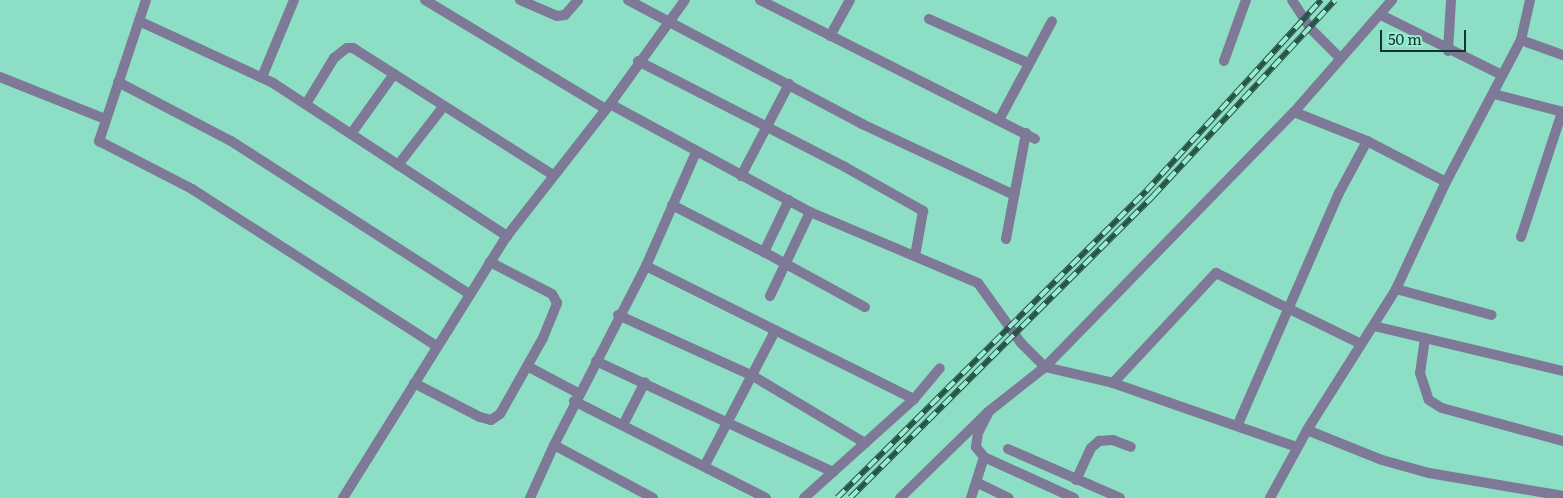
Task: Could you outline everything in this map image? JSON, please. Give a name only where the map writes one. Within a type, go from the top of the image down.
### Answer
[{"type":"street","points":[[146,0],[104,119],[99,136],[102,144],[192,189],[436,346]]},
{"type":"street","points":[[262,76],[294,0]]},
{"type":"street","points":[[425,0],[608,107],[651,124],[696,152],[810,212],[978,283],[1020,343],[1045,367],[1113,383],[1238,424],[1298,447]]},
{"type":"street","points":[[520,0],[557,16],[565,15],[578,0]]},
{"type":"street","points":[[628,0],[862,124],[1014,195]]},
{"type":"street","points":[[343,498],[506,236],[608,107],[638,61],[685,0]]},
{"type":"street","points":[[760,0],[1035,139]]},
{"type":"street","points":[[830,36],[850,0]]},
{"type":"street","points":[[1224,61],[1246,0]]},
{"type":"street","points":[[1292,0],[1311,29],[1340,58]]},
{"type":"street","points":[[900,498],[988,412],[1045,367],[1294,112],[1392,0]]},
{"type":"street","points":[[1448,51],[1451,0]]},
{"type":"street","points":[[1270,498],[1307,430],[1396,289],[1446,182],[1521,40],[1530,0]]},
{"type":"street","points":[[1380,15],[1448,51],[1502,75]]},
{"type":"street","points":[[929,18],[1028,62]]},
{"type":"street","points":[[139,21],[262,76],[506,236]]},
{"type":"street","points":[[999,120],[1028,62],[1052,21]]},
{"type":"street","points":[[1521,40],[1563,55]]},
{"type":"street","points":[[306,104],[334,58],[347,48],[360,52],[442,107],[553,176]]},
{"type":"street","points":[[638,61],[765,125],[923,211],[915,256]]},
{"type":"street","points":[[351,134],[394,74]]},
{"type":"street","points":[[0,77],[104,119]]},
{"type":"street","points":[[118,82],[232,141],[469,294]]},
{"type":"street","points":[[741,176],[765,125],[788,84]]},
{"type":"street","points":[[1494,94],[1563,112],[1521,237]]},
{"type":"street","points":[[398,165],[442,107]]},
{"type":"street","points":[[1294,112],[1367,141],[1446,182]]},
{"type":"street","points":[[1006,239],[1026,133]]},
{"type":"street","points":[[1238,424],[1340,193],[1367,141]]},
{"type":"street","points":[[530,498],[576,397],[618,315],[646,266],[696,152]]},
{"type":"street","points":[[764,252],[789,200]]},
{"type":"street","points":[[672,205],[866,307]]},
{"type":"street","points":[[770,296],[810,212]]},
{"type":"street","points":[[414,383],[491,420],[500,414],[556,309],[555,298],[490,262]]},
{"type":"street","points":[[646,266],[914,399]]},
{"type":"street","points":[[1113,383],[1216,273],[1361,344]]},
{"type":"street","points":[[1396,289],[1492,315]]},
{"type":"street","points":[[618,315],[752,376],[864,443]]},
{"type":"street","points":[[1374,326],[1563,371]]},
{"type":"street","points":[[705,465],[775,331]]},
{"type":"street","points":[[1425,338],[1420,373],[1429,400],[1442,408],[1563,441]]},
{"type":"street","points":[[596,361],[645,382],[833,472]]},
{"type":"street","points":[[527,366],[623,425],[705,465],[766,498]]},
{"type":"street","points":[[804,498],[914,399],[940,368]]},
{"type":"street","points":[[623,425],[645,382]]},
{"type":"street","points":[[988,412],[976,447],[984,457],[1074,498]]},
{"type":"street","points":[[1307,430],[1382,460],[1429,473],[1563,496]]},
{"type":"street","points":[[1076,480],[1092,448],[1099,441],[1113,440],[1131,447]]},
{"type":"street","points":[[554,445],[653,498]]},
{"type":"street","points":[[1008,449],[1120,498]]},
{"type":"street","points":[[971,498],[978,483],[984,457]]},
{"type":"street","points":[[978,483],[1009,498]]},
{"type":"railway","points":[[837,498],[1146,191],[1321,0]]},
{"type":"railway","points":[[850,498],[1153,196],[1335,0]]}]
